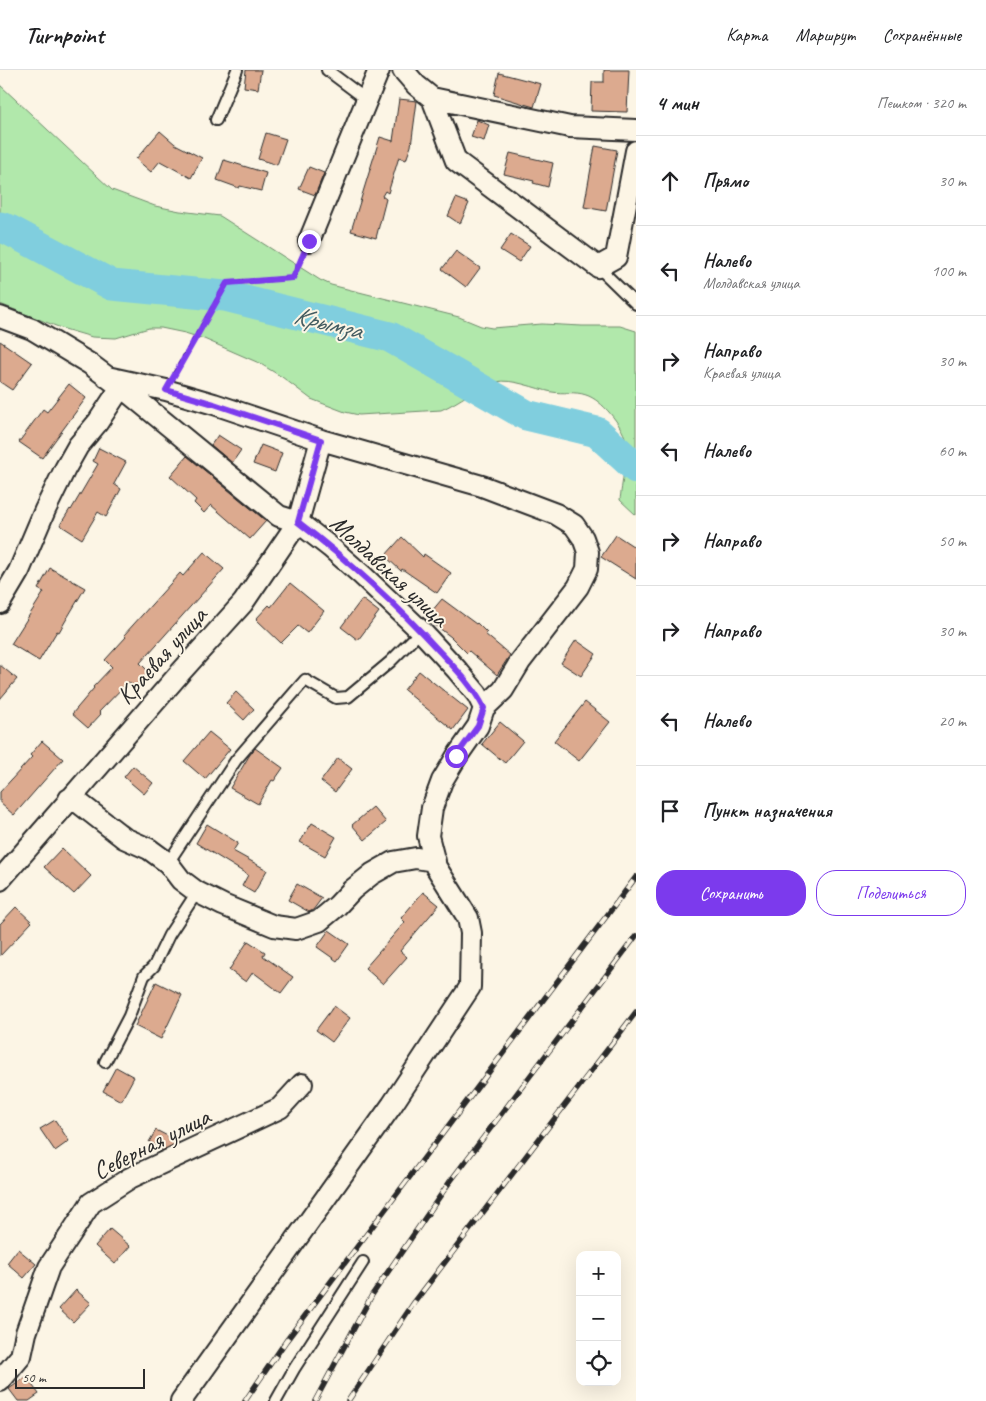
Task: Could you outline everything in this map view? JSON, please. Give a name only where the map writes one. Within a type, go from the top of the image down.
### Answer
[{"type":"street","points":[[309,241],[379,70]]},
{"type":"street","points":[[403,70],[432,98],[456,161],[598,267],[616,257],[636,151]]},
{"type":"street","points":[[432,98],[570,127],[636,130]]},
{"type":"street","name":"Молдавская улица","points":[[0,317],[32,330],[90,364],[279,516],[298,522],[330,547],[421,631],[477,694],[484,708]]},
{"type":"street","points":[[0,604],[18,571],[45,510],[78,446],[98,422],[114,382],[166,390],[321,440],[482,486],[556,514],[574,525],[583,538],[588,552],[587,569],[578,587],[520,662],[503,690],[484,708],[478,726],[456,756],[442,781],[432,808],[428,836],[436,867],[468,918],[471,934],[470,987],[392,1105],[181,1401]]},
{"type":"street","name":"Краевая улица","points":[[0,880],[69,799],[243,603],[298,522],[321,440]]},
{"type":"street","points":[[69,799],[79,803],[124,838],[149,849],[168,863],[181,880],[197,892],[274,926],[296,929],[319,921],[372,874],[394,862],[416,858],[435,861]]},
{"type":"street","name":"Северная улица","points":[[0,1381],[21,1356],[26,1334],[49,1267],[91,1202],[130,1178],[280,1108],[302,1084]]},
{"type":"lane","points":[[216,120],[237,70]]},
{"type":"lane","points":[[327,70],[367,100]]},
{"type":"lane","points":[[598,267],[636,304]]},
{"type":"lane","points":[[168,863],[236,760],[305,680],[336,698],[348,697],[390,662],[421,631]]},
{"type":"lane","points":[[105,1062],[128,1016],[144,976],[154,966],[197,892]]},
{"type":"lane","points":[[276,1401],[294,1369],[363,1262]]},
{"type":"path","points":[[166,390],[227,283],[293,278],[309,241]]},
{"type":"green space","points":[[0,85],[112,190],[155,206],[220,216],[320,280],[331,285],[459,317],[481,326],[492,328],[542,324],[620,326],[636,331],[636,515],[620,500],[626,451],[624,434],[604,407],[586,395],[552,392],[509,381],[502,381],[482,387],[441,410],[359,415],[345,412],[311,399],[282,377],[259,363],[204,339],[185,333],[161,328],[149,328],[116,338],[92,337],[61,328],[0,304]]},
{"type":"building","points":[[246,70],[261,70],[258,89],[244,87]]},
{"type":"building","points":[[604,70],[629,70],[627,112],[591,111],[592,82],[604,82]]},
{"type":"building","points":[[499,73],[541,84],[534,107],[494,95]]},
{"type":"building","points":[[399,99],[417,101],[411,146],[406,160],[399,157],[388,193],[385,191],[382,196],[386,199],[376,238],[351,231],[380,137],[393,141]]},
{"type":"building","points":[[477,120],[489,125],[484,141],[471,137]]},
{"type":"building","points":[[160,131],[175,144],[202,158],[191,178],[160,161],[151,172],[136,159]]},
{"type":"building","points":[[266,133],[286,139],[277,165],[258,159]]},
{"type":"building","points":[[595,146],[617,150],[606,211],[584,207]]},
{"type":"building","points":[[510,153],[553,163],[548,187],[533,183],[534,181],[504,174]]},
{"type":"building","points":[[224,160],[266,173],[261,191],[240,186],[239,188],[217,180]]},
{"type":"building","points":[[309,167],[324,173],[315,195],[299,189]]},
{"type":"building","points":[[456,198],[469,203],[460,224],[448,216]]},
{"type":"building","points":[[511,234],[530,246],[519,262],[500,250]]},
{"type":"building","points":[[456,251],[480,268],[466,287],[442,269]]},
{"type":"building","points":[[0,341],[32,363],[12,390],[0,382]]},
{"type":"building","points":[[69,384],[86,398],[42,458],[19,442],[43,409],[47,412]]},
{"type":"building","points":[[218,435],[241,450],[232,463],[211,445]]},
{"type":"building","points":[[261,445],[282,453],[275,472],[253,464]]},
{"type":"building","points":[[99,448],[126,462],[114,484],[121,489],[106,517],[98,512],[82,539],[60,525],[98,464],[93,461]]},
{"type":"building","points":[[187,456],[266,521],[250,539],[211,505],[204,513],[194,503],[196,500],[170,476]]},
{"type":"building","points":[[616,535],[636,548],[636,579],[601,557]]},
{"type":"building","points":[[402,537],[423,557],[424,554],[451,573],[437,593],[402,569],[401,571],[385,556]]},
{"type":"building","points":[[204,552],[224,569],[140,663],[149,672],[135,687],[128,682],[99,712],[101,714],[88,728],[72,714],[93,687],[112,667],[105,660],[126,637],[124,635],[180,573],[183,576]]},
{"type":"building","points":[[50,568],[85,588],[39,661],[11,644],[44,592],[38,589]]},
{"type":"building","points":[[290,583],[324,611],[307,633],[298,626],[281,643],[256,619],[269,605],[271,607]]},
{"type":"building","points":[[362,599],[379,612],[358,640],[341,627]]},
{"type":"building","points":[[442,599],[477,623],[487,633],[485,634],[510,655],[497,675],[469,651],[467,653],[451,637],[426,618]]},
{"type":"building","points":[[576,640],[596,654],[581,676],[561,663]]},
{"type":"building","points":[[0,665],[17,679],[0,699]]},
{"type":"building","points":[[419,671],[468,710],[453,730],[404,690]]},
{"type":"building","points":[[236,692],[254,709],[244,720],[226,703]]},
{"type":"building","points":[[585,702],[610,722],[579,761],[554,741]]},
{"type":"building","points":[[500,722],[523,741],[505,763],[482,744]]},
{"type":"building","points":[[209,732],[230,749],[205,779],[184,761]]},
{"type":"building","points":[[42,741],[63,759],[14,815],[0,803],[0,792],[32,757],[30,755]]},
{"type":"building","points":[[255,748],[283,768],[274,781],[272,780],[258,804],[230,788]]},
{"type":"building","points":[[338,758],[352,769],[335,792],[321,781]]},
{"type":"building","points":[[133,766],[153,783],[144,794],[124,777]]},
{"type":"building","points":[[373,807],[386,822],[365,840],[352,825]]},
{"type":"building","points":[[312,823],[336,837],[325,856],[300,842]]},
{"type":"building","points":[[207,824],[238,843],[233,851],[267,870],[254,893],[242,886],[248,875],[196,843]]},
{"type":"building","points":[[62,848],[91,876],[74,894],[44,867]]},
{"type":"building","points":[[297,884],[322,898],[313,910],[309,912],[288,900]]},
{"type":"building","points":[[423,892],[439,905],[400,951],[407,957],[383,984],[365,968],[405,922],[401,918]]},
{"type":"building","points":[[16,907],[32,922],[0,956],[0,924]]},
{"type":"building","points":[[329,930],[349,944],[337,961],[317,947]]},
{"type":"building","points":[[248,941],[265,952],[263,956],[293,977],[281,993],[253,972],[246,982],[229,970]]},
{"type":"building","points":[[156,982],[182,995],[161,1039],[135,1026]]},
{"type":"building","points":[[334,1006],[350,1018],[332,1042],[316,1030]]},
{"type":"building","points":[[116,1067],[134,1077],[121,1101],[103,1091]]},
{"type":"building","points":[[55,1120],[69,1141],[55,1151],[40,1129]]},
{"type":"building","points":[[156,1130],[179,1142],[163,1150],[149,1142]]},
{"type":"building","points":[[110,1229],[130,1246],[115,1264],[95,1246]]},
{"type":"building","points":[[18,1249],[36,1264],[24,1278],[7,1263]]},
{"type":"building","points":[[76,1290],[91,1303],[73,1322],[59,1309]]},
{"type":"building","points":[[26,1377],[39,1394],[29,1401],[18,1401],[9,1389]]},
{"type":"waterway","name":"Крымза","points":[[0,227],[112,285],[225,296],[390,337],[526,415],[597,432],[636,468]]},
{"type":"railway","points":[[245,1401],[286,1341],[636,877]]},
{"type":"railway","points":[[315,1401],[372,1295],[449,1183],[636,936]]},
{"type":"railway","points":[[348,1401],[413,1304],[636,1012]]},
{"type":"route","points":[[309,241],[293,278],[227,283],[171,378],[166,390],[321,440],[298,522],[362,575],[421,631],[477,694],[484,708],[478,726],[456,756]]}]
